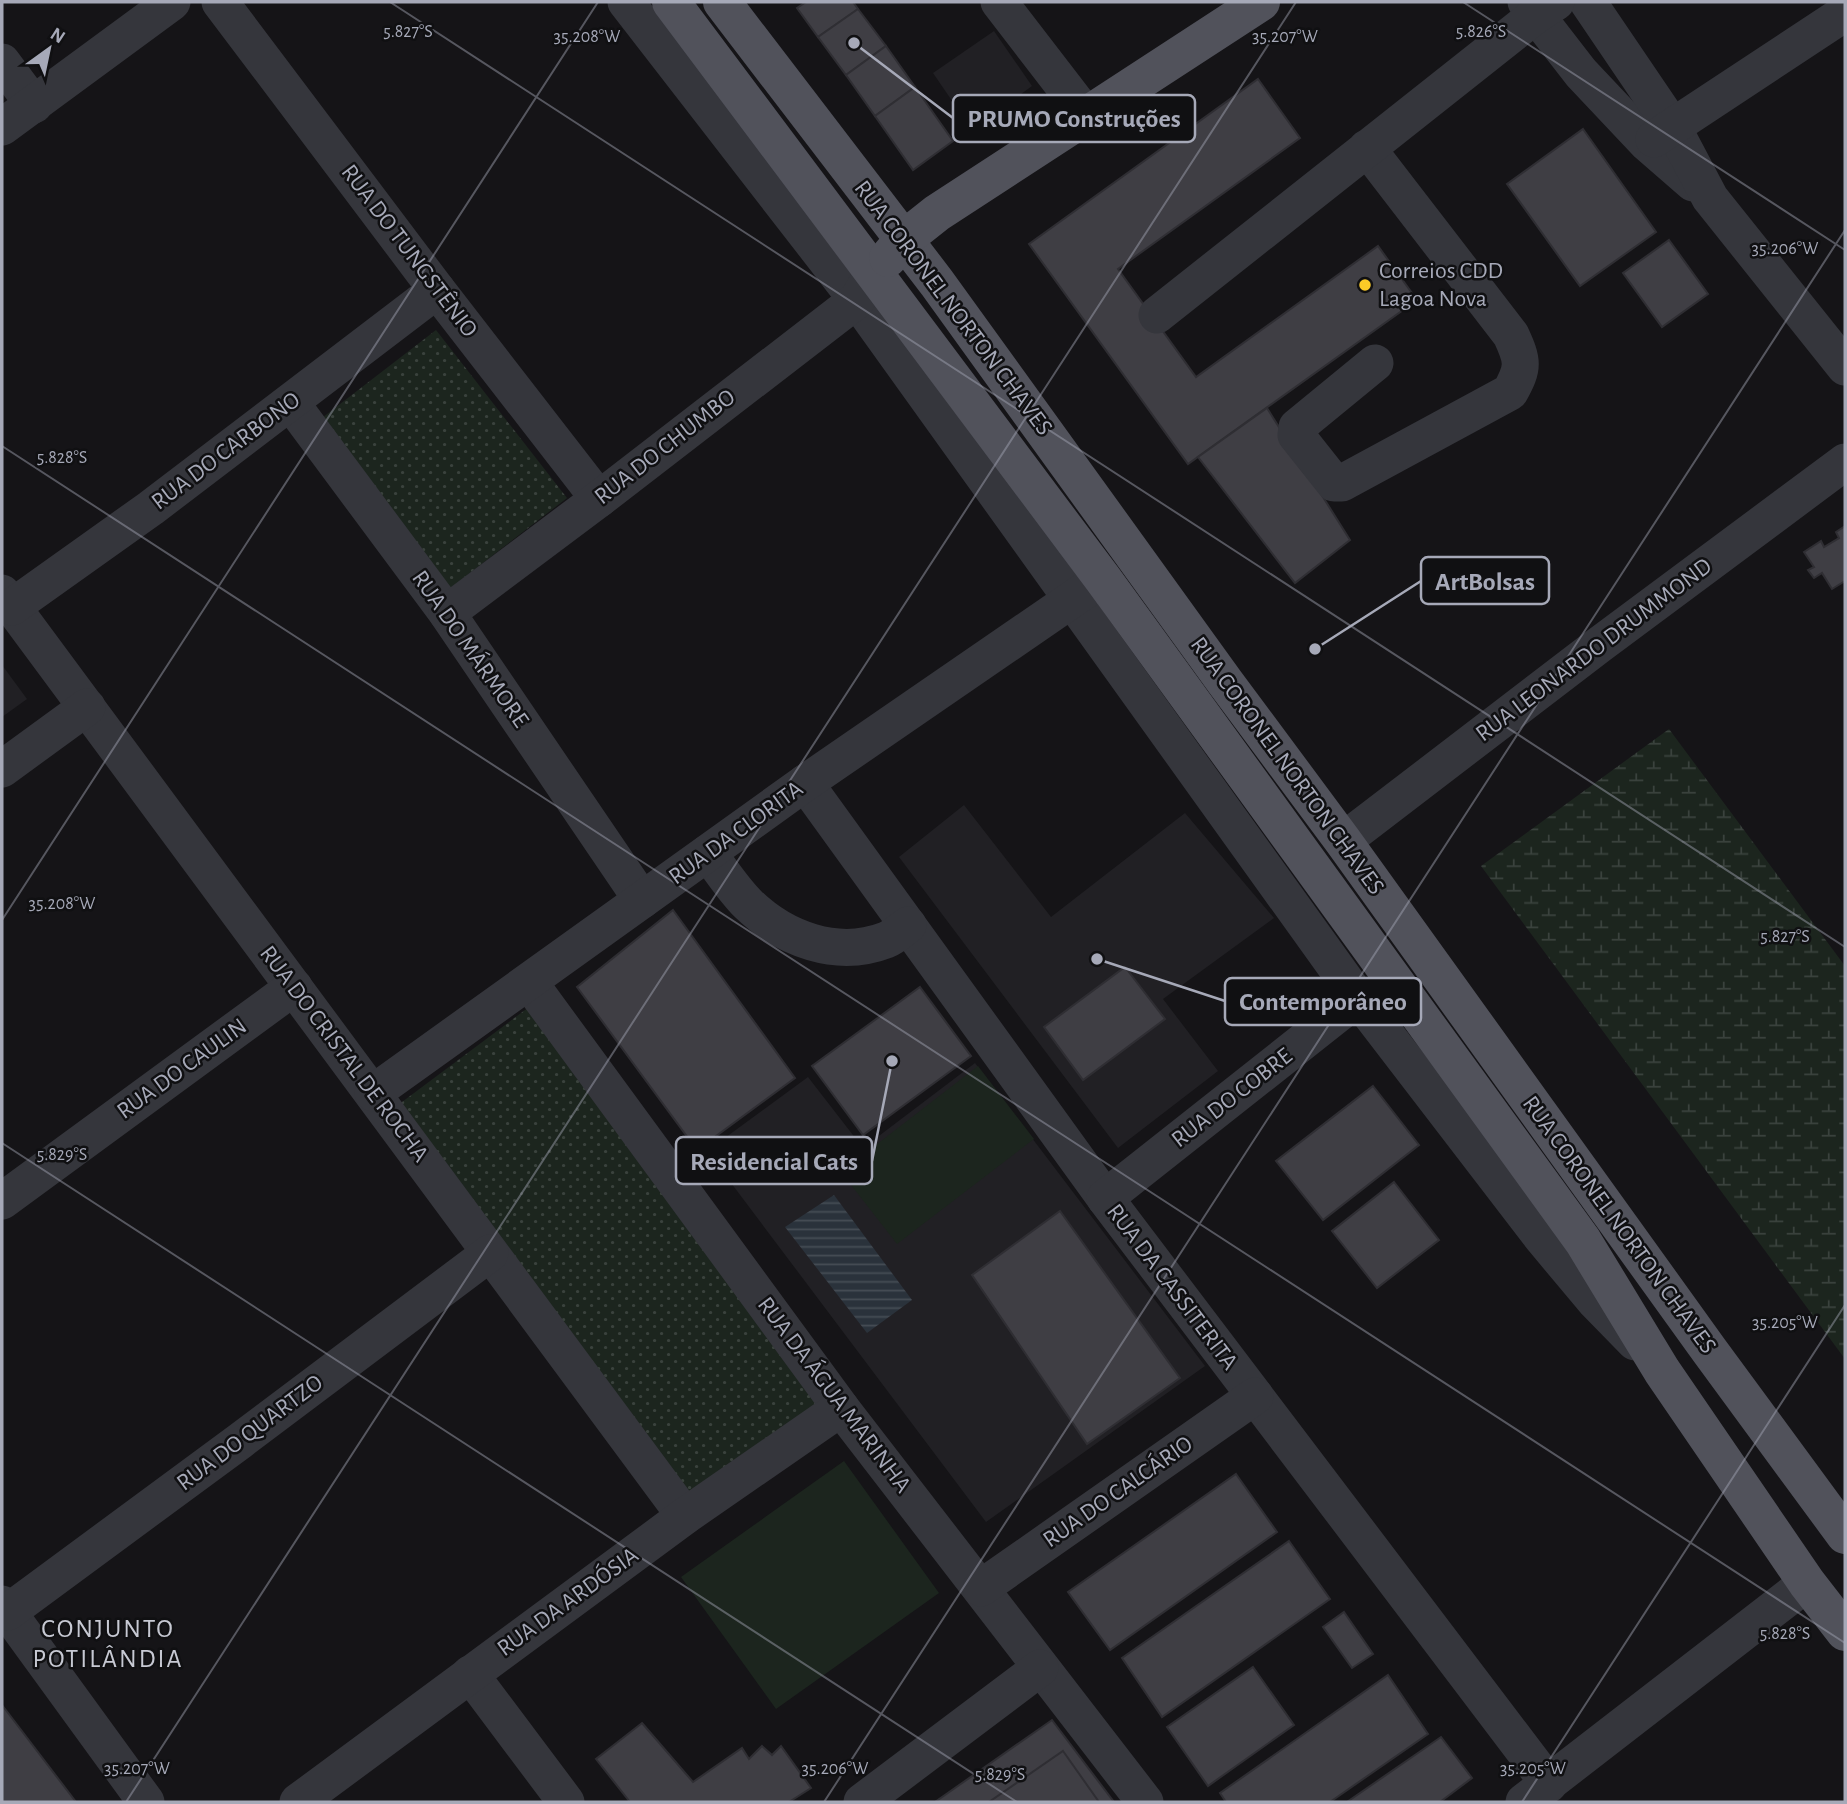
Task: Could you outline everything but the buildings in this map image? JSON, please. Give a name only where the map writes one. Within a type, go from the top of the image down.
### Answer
[{"type":"main road","name":"RUA CORONEL NORTON CHAVES","points":[[671,2],[866,286],[1088,589],[1584,1241],[1662,1371],[1807,1583],[1845,1632]]},
{"type":"main road","name":"RUA CORONEL NORTON CHAVES","points":[[722,2],[937,283],[1845,1535]]},
{"type":"main road","points":[[866,286],[903,240],[937,213],[1259,2]]},
{"type":"street","points":[[2,127],[172,2]]},
{"type":"street","name":"RUA DO TUNGSTÊNIO","points":[[220,2],[599,499]]},
{"type":"street","name":"RUA CORONEL NORTON CHAVES","points":[[626,2],[866,286]]},
{"type":"street","points":[[999,2],[1086,115]]},
{"type":"street","points":[[1588,2],[1660,135],[1845,367]]},
{"type":"street","points":[[1157,315],[1367,148],[1539,6],[1581,73],[1660,135]]},
{"type":"street","points":[[1660,135],[1845,13]]},
{"type":"street","points":[[2,62],[34,104]]},
{"type":"street","points":[[1367,148],[1511,335],[1519,353],[1521,373],[1510,392],[1342,483],[1334,483],[1296,435],[1297,427],[1375,363]]},
{"type":"street","name":"RUA DO CHUMBO","points":[[447,613],[599,499],[866,286]]},
{"type":"street","name":"RUA DO CARBONO","points":[[7,600],[151,508],[437,290]]},
{"type":"street","name":"RUA DO MÁRMORE","points":[[291,402],[447,613],[642,900]]},
{"type":"street","name":"RUA LEONARDO DRUMMOND","points":[[1343,841],[1599,645],[1845,462]]},
{"type":"street","name":"RUA CORONEL NORTON CHAVES","points":[[1088,589],[1358,998],[1543,1238],[1594,1300],[1662,1371]]},
{"type":"street","name":"RUA DA CLORITA","points":[[373,1093],[805,783],[1088,589]]},
{"type":"street","name":"RUA DO CRISTAL DE ROCHA","points":[[7,600],[685,1516]]},
{"type":"street","points":[[2,769],[87,708]]},
{"type":"street","name":"RUA DA CASSITERITA","points":[[805,783],[1105,1198],[1255,1396],[1537,1793]]},
{"type":"street","points":[[708,853],[748,904],[772,924],[803,940],[832,947],[864,947],[888,940],[908,925]]},
{"type":"street","name":"RUA DA ÁGUA MARINHA","points":[[529,982],[841,1408],[1145,1802]]},
{"type":"street","name":"RUA DO CAULIN","points":[[2,1201],[294,987]]},
{"type":"street","name":"RUA DO COBRE","points":[[1105,1198],[1358,998]]},
{"type":"street","name":"RUA DO QUARTZO","points":[[5,1608],[240,1441],[490,1253]]},
{"type":"street","name":"RUA DO CALCÁRIO","points":[[981,1588],[1255,1396]]},
{"type":"street","name":"RUA DA ARDÓSIA","points":[[298,1802],[685,1516],[841,1408]]},
{"type":"street","points":[[1537,1793],[1807,1583]]},
{"type":"street","points":[[5,1608],[146,1802]]},
{"type":"street","points":[[862,1802],[1040,1668]]},
{"type":"street","points":[[470,1674],[566,1802]]},
{"type":"shaded area","points":[[994,31],[1032,86],[972,130],[933,73]]},
{"type":"shaded area","points":[[2,665],[27,699],[2,717]]},
{"type":"shaded area","points":[[964,805],[1051,917],[1185,813],[1274,918],[1163,999],[1218,1071],[1118,1148],[899,857]]},
{"type":"shaded area","points":[[975,1063],[1205,1366],[986,1522],[707,1151],[808,1077],[863,1148]]},
{"type":"shaded area","points":[[834,1195],[912,1300],[867,1333],[785,1227]]},
{"type":"green space","points":[[436,330],[567,498],[448,590],[318,421]]},
{"type":"green space","points":[[1669,729],[1845,966],[1845,1359],[1481,866]]},
{"type":"green space","points":[[529,1007],[818,1405],[687,1500],[398,1105]]},
{"type":"green space","points":[[978,1066],[1034,1139],[897,1244],[841,1172]]},
{"type":"green space","points":[[844,1461],[939,1593],[776,1709],[681,1577]]},
{"type":"place","name":"PRUMO Construções","points":[[854,43]]},
{"type":"place","name":"Correios CDD Lagoa Nova","points":[[1365,285]]},
{"type":"place","name":"ArtBolsas","points":[[1315,649]]},
{"type":"place","name":"Contemporâneo","points":[[1097,959]]},
{"type":"place","name":"Residencial Cats","points":[[892,1061]]},
{"type":"district","name":"CONJUNTO POTILÂNDIA","points":[[108,1644]]}]
